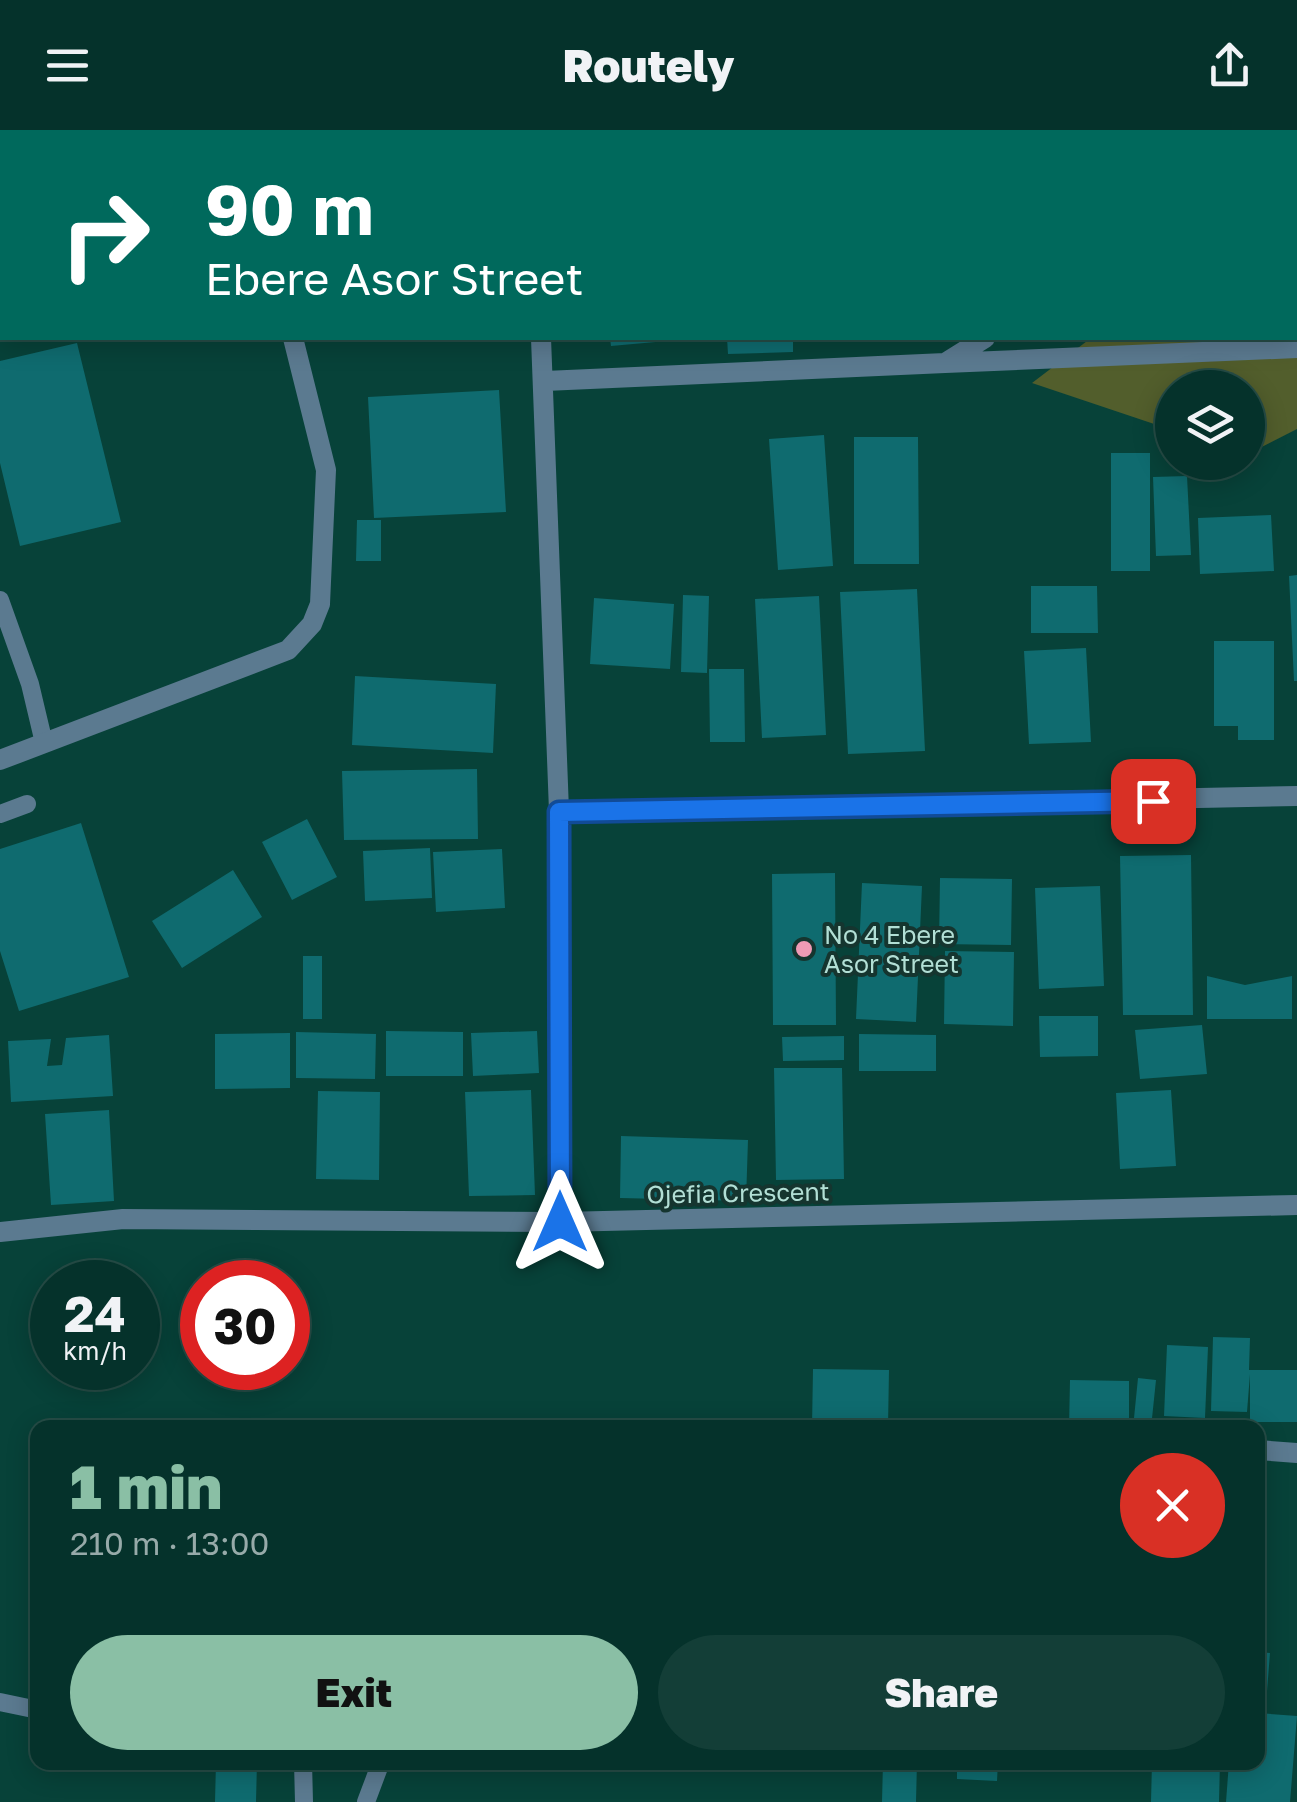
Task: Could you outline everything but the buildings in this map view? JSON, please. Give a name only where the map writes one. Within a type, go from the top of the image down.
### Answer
[{"type":"street","points":[[0,760],[288,650],[312,624],[320,604],[326,470],[294,340]]},
{"type":"street","points":[[541,340],[559,812],[560,1222]]},
{"type":"street","points":[[945,364],[960,343]]},
{"type":"street","points":[[544,381],[1297,348]]},
{"type":"street","points":[[559,812],[1297,796]]},
{"type":"street","name":"Ojefia Crescent","points":[[0,1232],[123,1219],[560,1222],[1297,1205]]},
{"type":"street","points":[[1265,1450],[1297,1452]]},
{"type":"lane","points":[[0,600],[30,684],[44,743]]},
{"type":"lane","points":[[0,814],[27,804]]},
{"type":"lane","points":[[0,1702],[30,1708]]},
{"type":"lane","points":[[303,1770],[304,1802]]},
{"type":"lane","points":[[366,1802],[378,1770]]},
{"type":"green space","points":[[1088,340],[1297,340],[1297,429],[1265,445],[1265,370],[1155,370],[1155,424],[1032,383]]},
{"type":"place","name":"No 4 Ebere Asor Street","points":[[804,949]]},
{"type":"route","points":[[560,1222],[559,812],[1153,801]]}]
